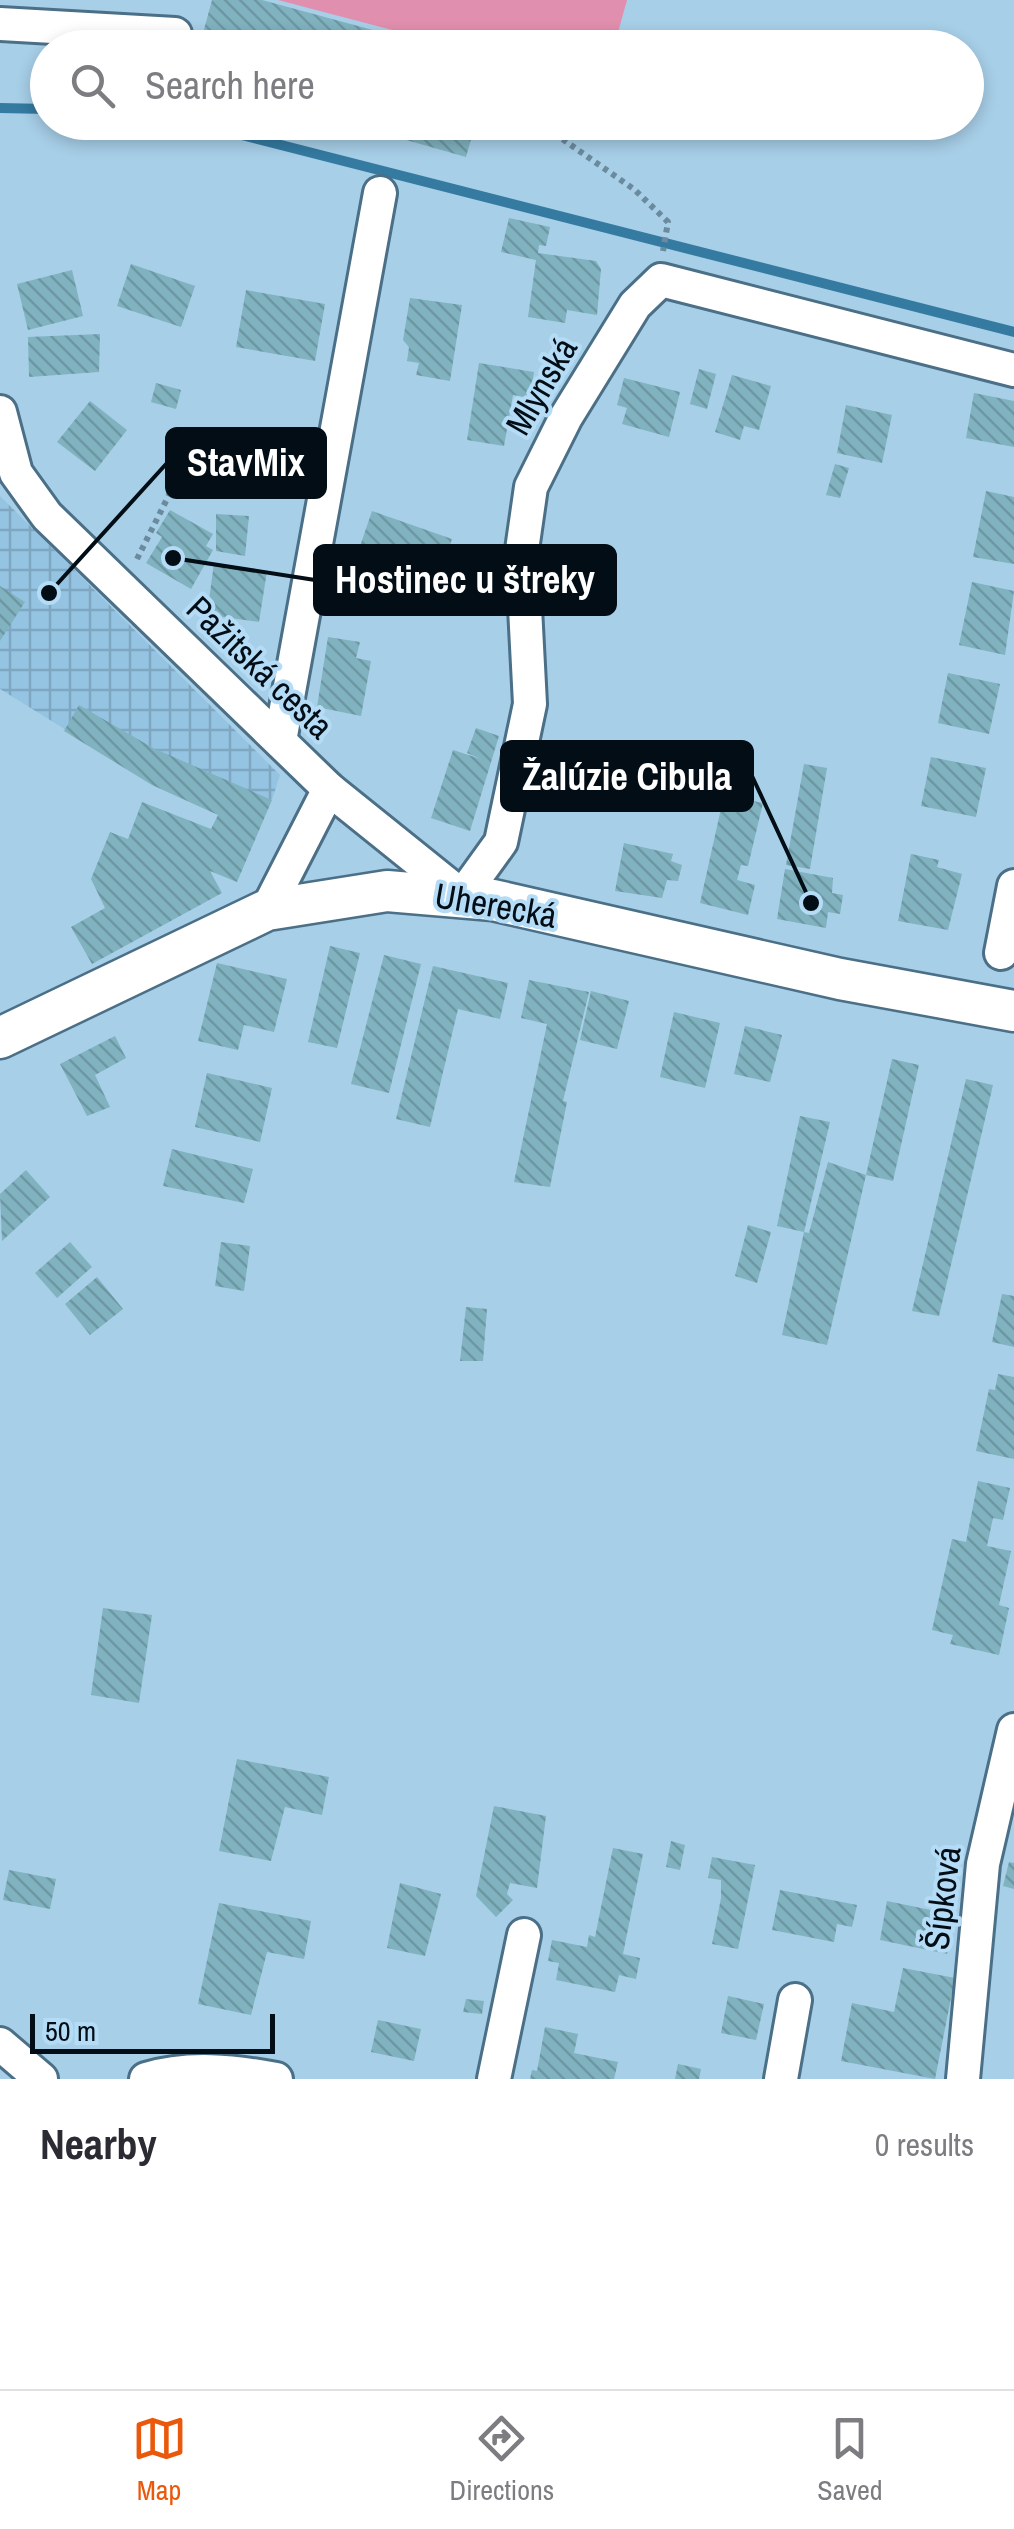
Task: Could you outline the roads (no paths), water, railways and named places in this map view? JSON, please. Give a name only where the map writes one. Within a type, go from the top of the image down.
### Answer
[{"type":"main road","name":"Uherecká","points":[[0,1038],[267,910],[388,891],[462,896],[1014,1012]]},
{"type":"street","points":[[0,24],[105,30]]},
{"type":"street","points":[[280,742],[380,193]]},
{"type":"street","name":"Mlynská","points":[[462,896],[501,842],[530,704],[522,550],[531,487],[566,417],[635,305],[648,292],[661,280],[678,281],[1014,370]]},
{"type":"street","name":"Pažitská cesta","points":[[0,412],[16,473],[47,516],[329,790],[462,896]]},
{"type":"street","name":"Pažitská cesta","points":[[267,910],[329,790]]},
{"type":"street","points":[[1001,953],[1014,886]]},
{"type":"street","name":"Šípková","points":[[963,2079],[983,1864],[1014,1730]]},
{"type":"street","points":[[494,2079],[524,1935]]},
{"type":"street","points":[[781,2079],[796,2000]]},
{"type":"street","points":[[0,2044],[41,2079]]},
{"type":"street","points":[[146,2079],[169,2072],[212,2070],[276,2079]]},
{"type":"waterway","points":[[0,108],[30,109]]},
{"type":"waterway","points":[[262,140],[1014,332]]},
{"type":"place","name":"Hostinec u štreky","points":[[173,558]]},
{"type":"place","name":"StavMix","points":[[49,593]]},
{"type":"place","name":"Žalúzie Cibula","points":[[811,903]]}]
